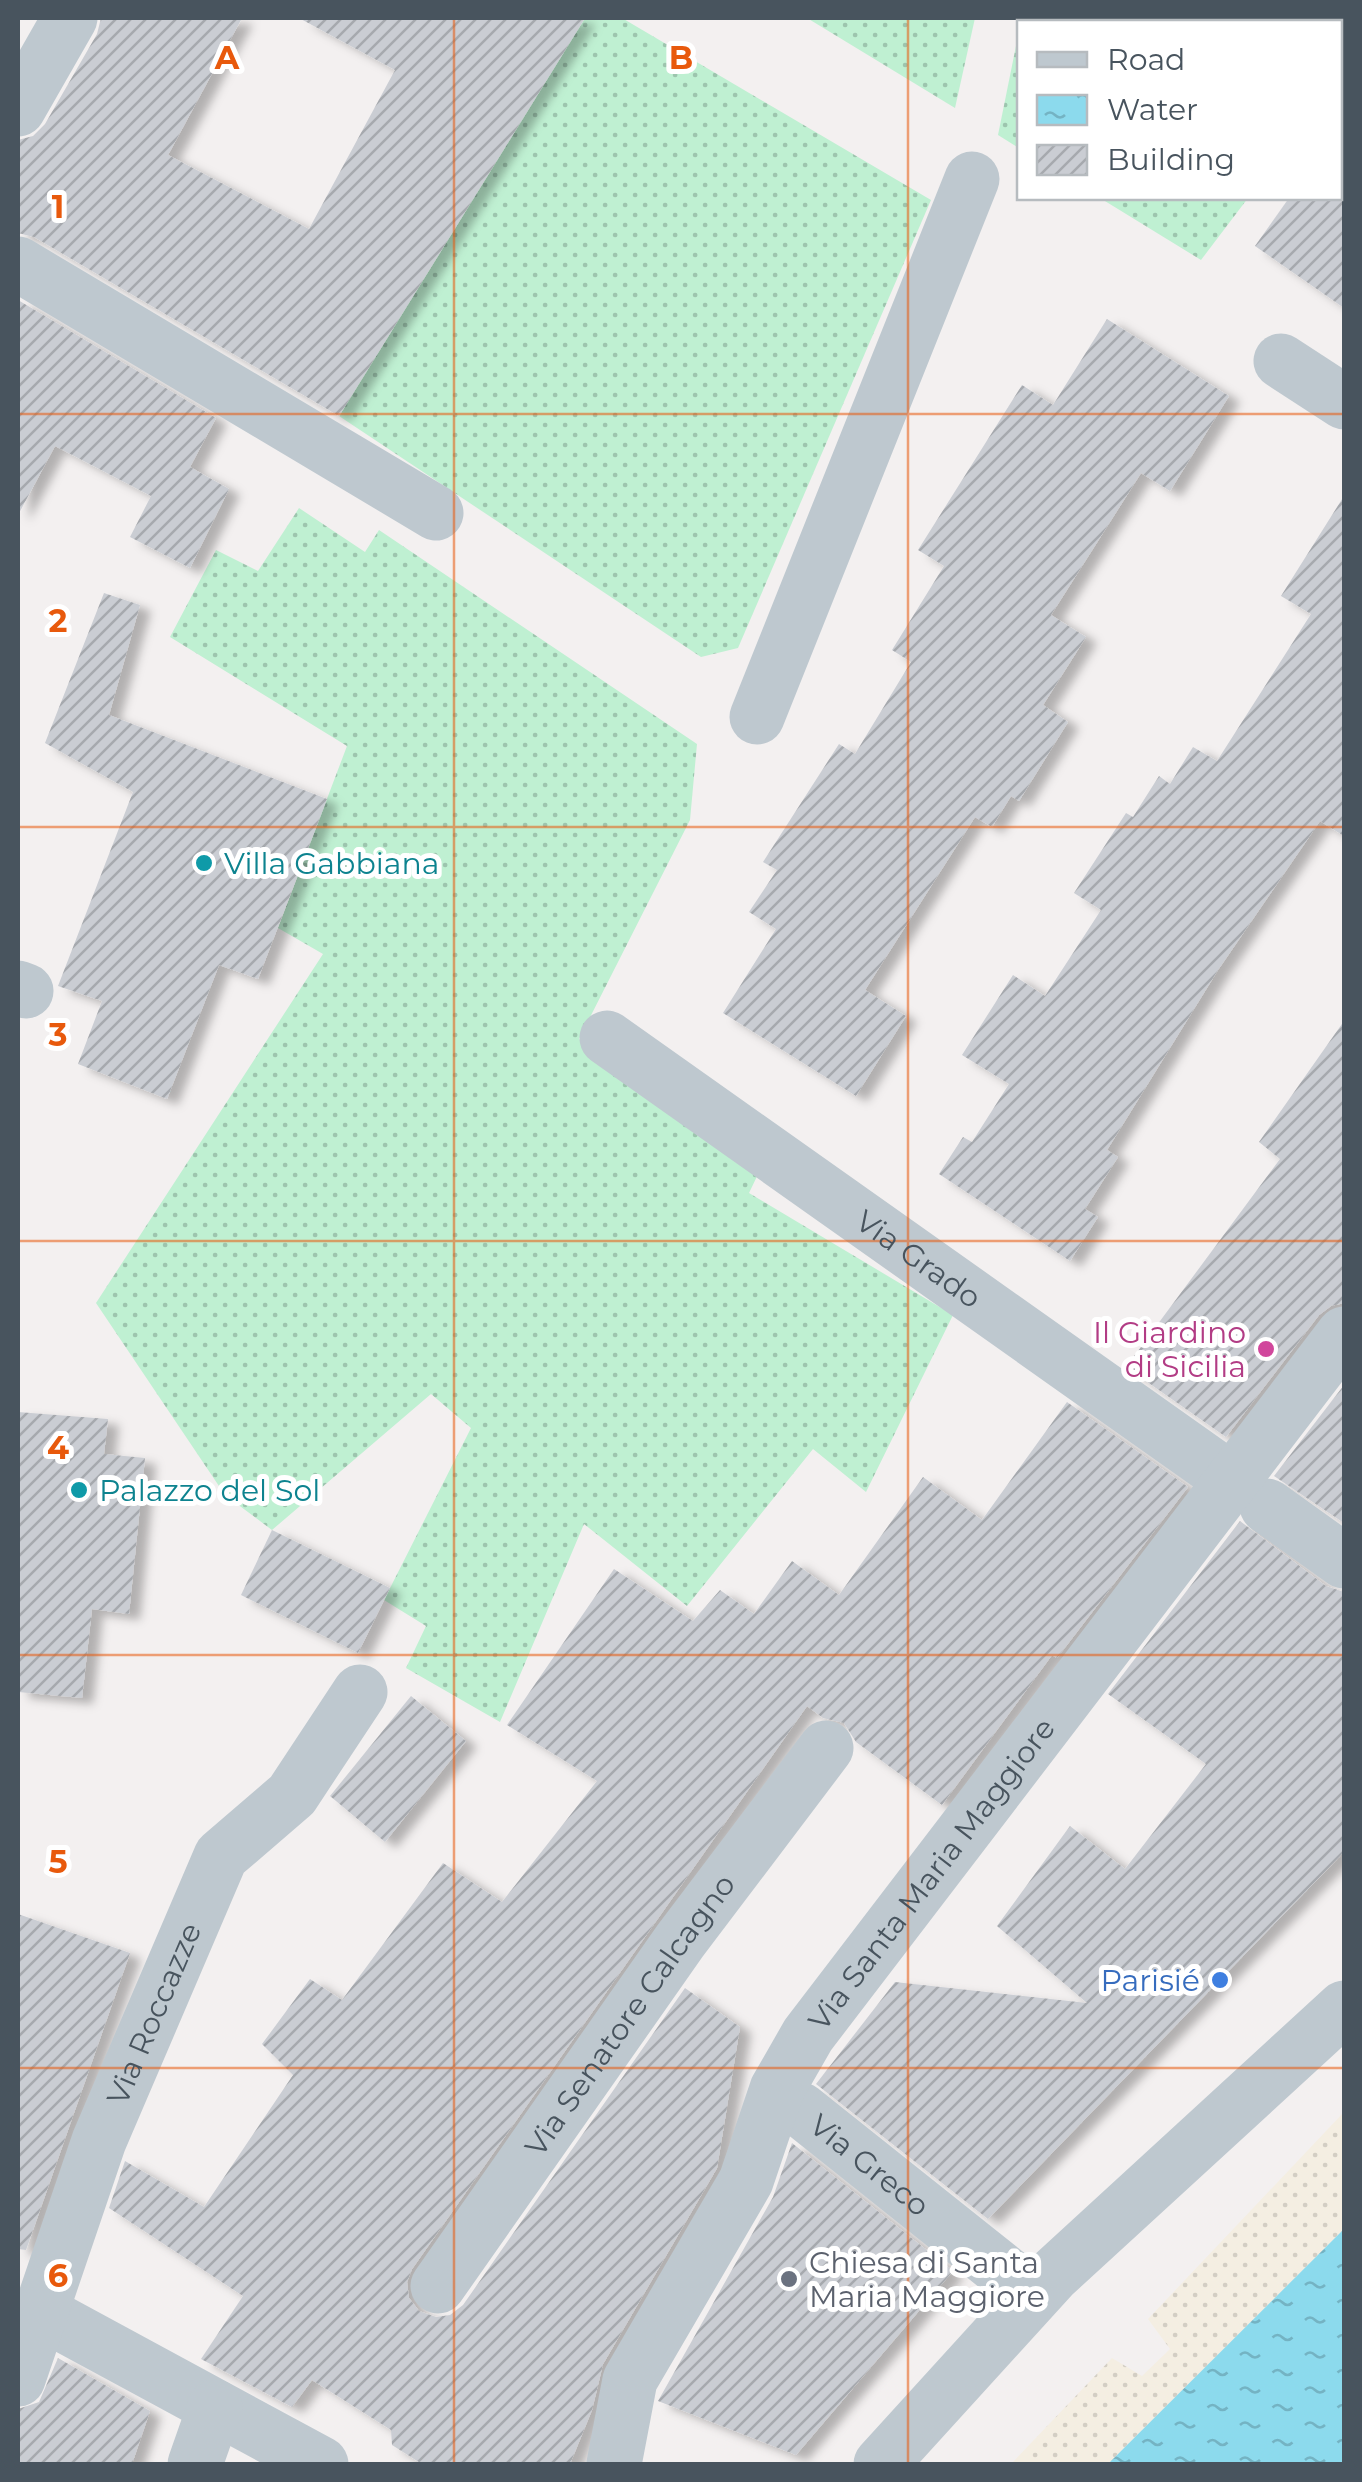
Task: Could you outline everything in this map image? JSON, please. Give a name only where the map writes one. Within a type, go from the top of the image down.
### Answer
[{"type":"street","points":[[18,109],[70,18]]},
{"type":"street","points":[[757,716],[972,179]]},
{"type":"street","points":[[18,264],[436,513]]},
{"type":"street","points":[[1282,361],[1344,402]]},
{"type":"street","name":"Via Grado","points":[[607,1038],[1344,1561]]},
{"type":"street","name":"Via Santa Maria Maggiore","points":[[614,2464],[630,2380],[746,2181],[778,2090],[808,2035],[1250,1494],[1344,1334]]},
{"type":"street","name":"Via Roccazze","points":[[18,2379],[99,2141],[222,1856],[292,1794],[360,1692]]},
{"type":"street","name":"Via Senatore Calcagno","points":[[438,2286],[680,1941],[826,1748]]},
{"type":"street","points":[[881,2464],[1033,2295],[1344,2008]]},
{"type":"street","name":"Via Greco","points":[[801,2110],[1033,2295]]},
{"type":"street","points":[[58,2321],[321,2464]]},
{"type":"street","points":[[195,2464],[215,2407]]},
{"type":"green space","points":[[585,18],[622,18],[931,200],[738,648],[701,657],[339,416]]},
{"type":"green space","points":[[807,18],[975,18],[955,108]]},
{"type":"green space","points":[[1344,18],[1344,67],[1342,70],[1342,20],[1022,20]]},
{"type":"green space","points":[[1017,41],[1017,147],[998,135]]},
{"type":"green space","points":[[1103,200],[1246,200],[1201,260]]},
{"type":"green space","points":[[299,508],[365,552],[379,530],[697,744],[690,820],[579,1039],[762,1166],[749,1193],[953,1315],[866,1492],[813,1449],[687,1606],[584,1524],[500,1722],[406,1668],[426,1626],[384,1600],[471,1428],[431,1394],[272,1530],[225,1495],[96,1303],[323,954],[278,928],[347,746],[170,637],[216,550],[258,571]]},
{"type":"sand","points":[[1344,2112],[1344,2229],[1108,2464],[1011,2464],[1112,2358],[1142,2376],[1170,2349],[1148,2319]]},
{"type":"water","points":[[1344,2229],[1344,2464],[1108,2464]]},
{"type":"building","points":[[101,18],[242,18],[168,155],[309,229],[395,70],[299,18],[585,18],[339,416],[34,237],[18,233],[18,140],[33,136],[45,124],[97,34]]},
{"type":"building","points":[[1344,198],[1344,308],[1255,246],[1288,200]]},
{"type":"building","points":[[18,300],[216,418],[190,467],[229,489],[190,568],[130,537],[151,496],[55,446],[18,515]]},
{"type":"building","points":[[1107,319],[1229,396],[1170,491],[1141,473],[1051,615],[1086,637],[1043,705],[1068,722],[1019,801],[1011,796],[992,827],[975,817],[865,990],[906,1016],[856,1096],[723,1013],[776,929],[749,912],[777,870],[763,862],[839,744],[855,754],[911,662],[892,650],[944,566],[918,550],[1022,385],[1053,405]]},
{"type":"building","points":[[1344,496],[1344,836],[1320,821],[1218,970],[1107,1150],[1118,1157],[1085,1209],[1098,1217],[1070,1261],[939,1174],[963,1137],[972,1142],[1009,1084],[962,1055],[1013,975],[1045,996],[1101,910],[1074,893],[1126,813],[1133,817],[1159,776],[1170,784],[1193,747],[1217,761],[1311,614],[1281,596]]},
{"type":"building","name":"Villa Gabbiana","points":[[104,593],[140,605],[109,715],[327,799],[258,979],[219,965],[167,1099],[78,1064],[102,1001],[58,986],[133,792],[45,743]]},
{"type":"building","points":[[1344,1021],[1344,1303],[1319,1315],[1226,1437],[1126,1367],[1280,1159],[1259,1142]]},
{"type":"building","points":[[1344,1385],[1344,1523],[1274,1476]]},
{"type":"building","points":[[1067,1402],[1188,1487],[1057,1658],[1052,1655],[942,1805],[856,1742],[844,1723],[823,1718],[807,1706],[412,2269],[407,2282],[409,2298],[419,2311],[436,2317],[450,2315],[463,2305],[685,1988],[740,2027],[717,2168],[603,2364],[592,2410],[570,2464],[422,2464],[392,2445],[391,2430],[312,2380],[292,2407],[201,2359],[243,2296],[109,2208],[125,2161],[204,2207],[293,2075],[262,2044],[310,1979],[342,2000],[443,1863],[502,1902],[597,1781],[507,1725],[614,1569],[693,1621],[720,1590],[754,1614],[792,1561],[839,1595],[923,1477],[982,1520]]},
{"type":"building","name":"Palazzo del Sol","points":[[18,1412],[108,1419],[104,1454],[145,1458],[129,1614],[92,1609],[82,1698],[18,1692]]},
{"type":"building","points":[[1240,1521],[1326,1586],[1344,1592],[1344,1852],[988,2219],[816,2084],[895,1982],[1087,2003],[997,1926],[1070,1826],[1125,1869],[1206,1764],[1108,1694]]},
{"type":"building","points":[[272,1530],[390,1588],[358,1653],[241,1595]]},
{"type":"building","points":[[411,1696],[466,1741],[385,1842],[330,1796]]},
{"type":"building","points":[[18,1914],[130,1953],[26,2250],[18,2249]]},
{"type":"building","name":"Chiesa di Santa Maria Maggiore","points":[[792,2143],[953,2271],[796,2455],[658,2401],[773,2197]]},
{"type":"building","points":[[58,2358],[150,2411],[132,2464],[18,2464],[18,2409],[39,2402]]},
{"type":"place","name":"Villa Gabbiana","points":[[204,863]]},
{"type":"place","name":"Il Giardino di Sicilia","points":[[1266,1349]]},
{"type":"place","name":"Palazzo del Sol","points":[[79,1490]]},
{"type":"place","name":"Parisié","points":[[1220,1980]]},
{"type":"place","name":"Chiesa di Santa Maria Maggiore","points":[[789,2279]]}]
